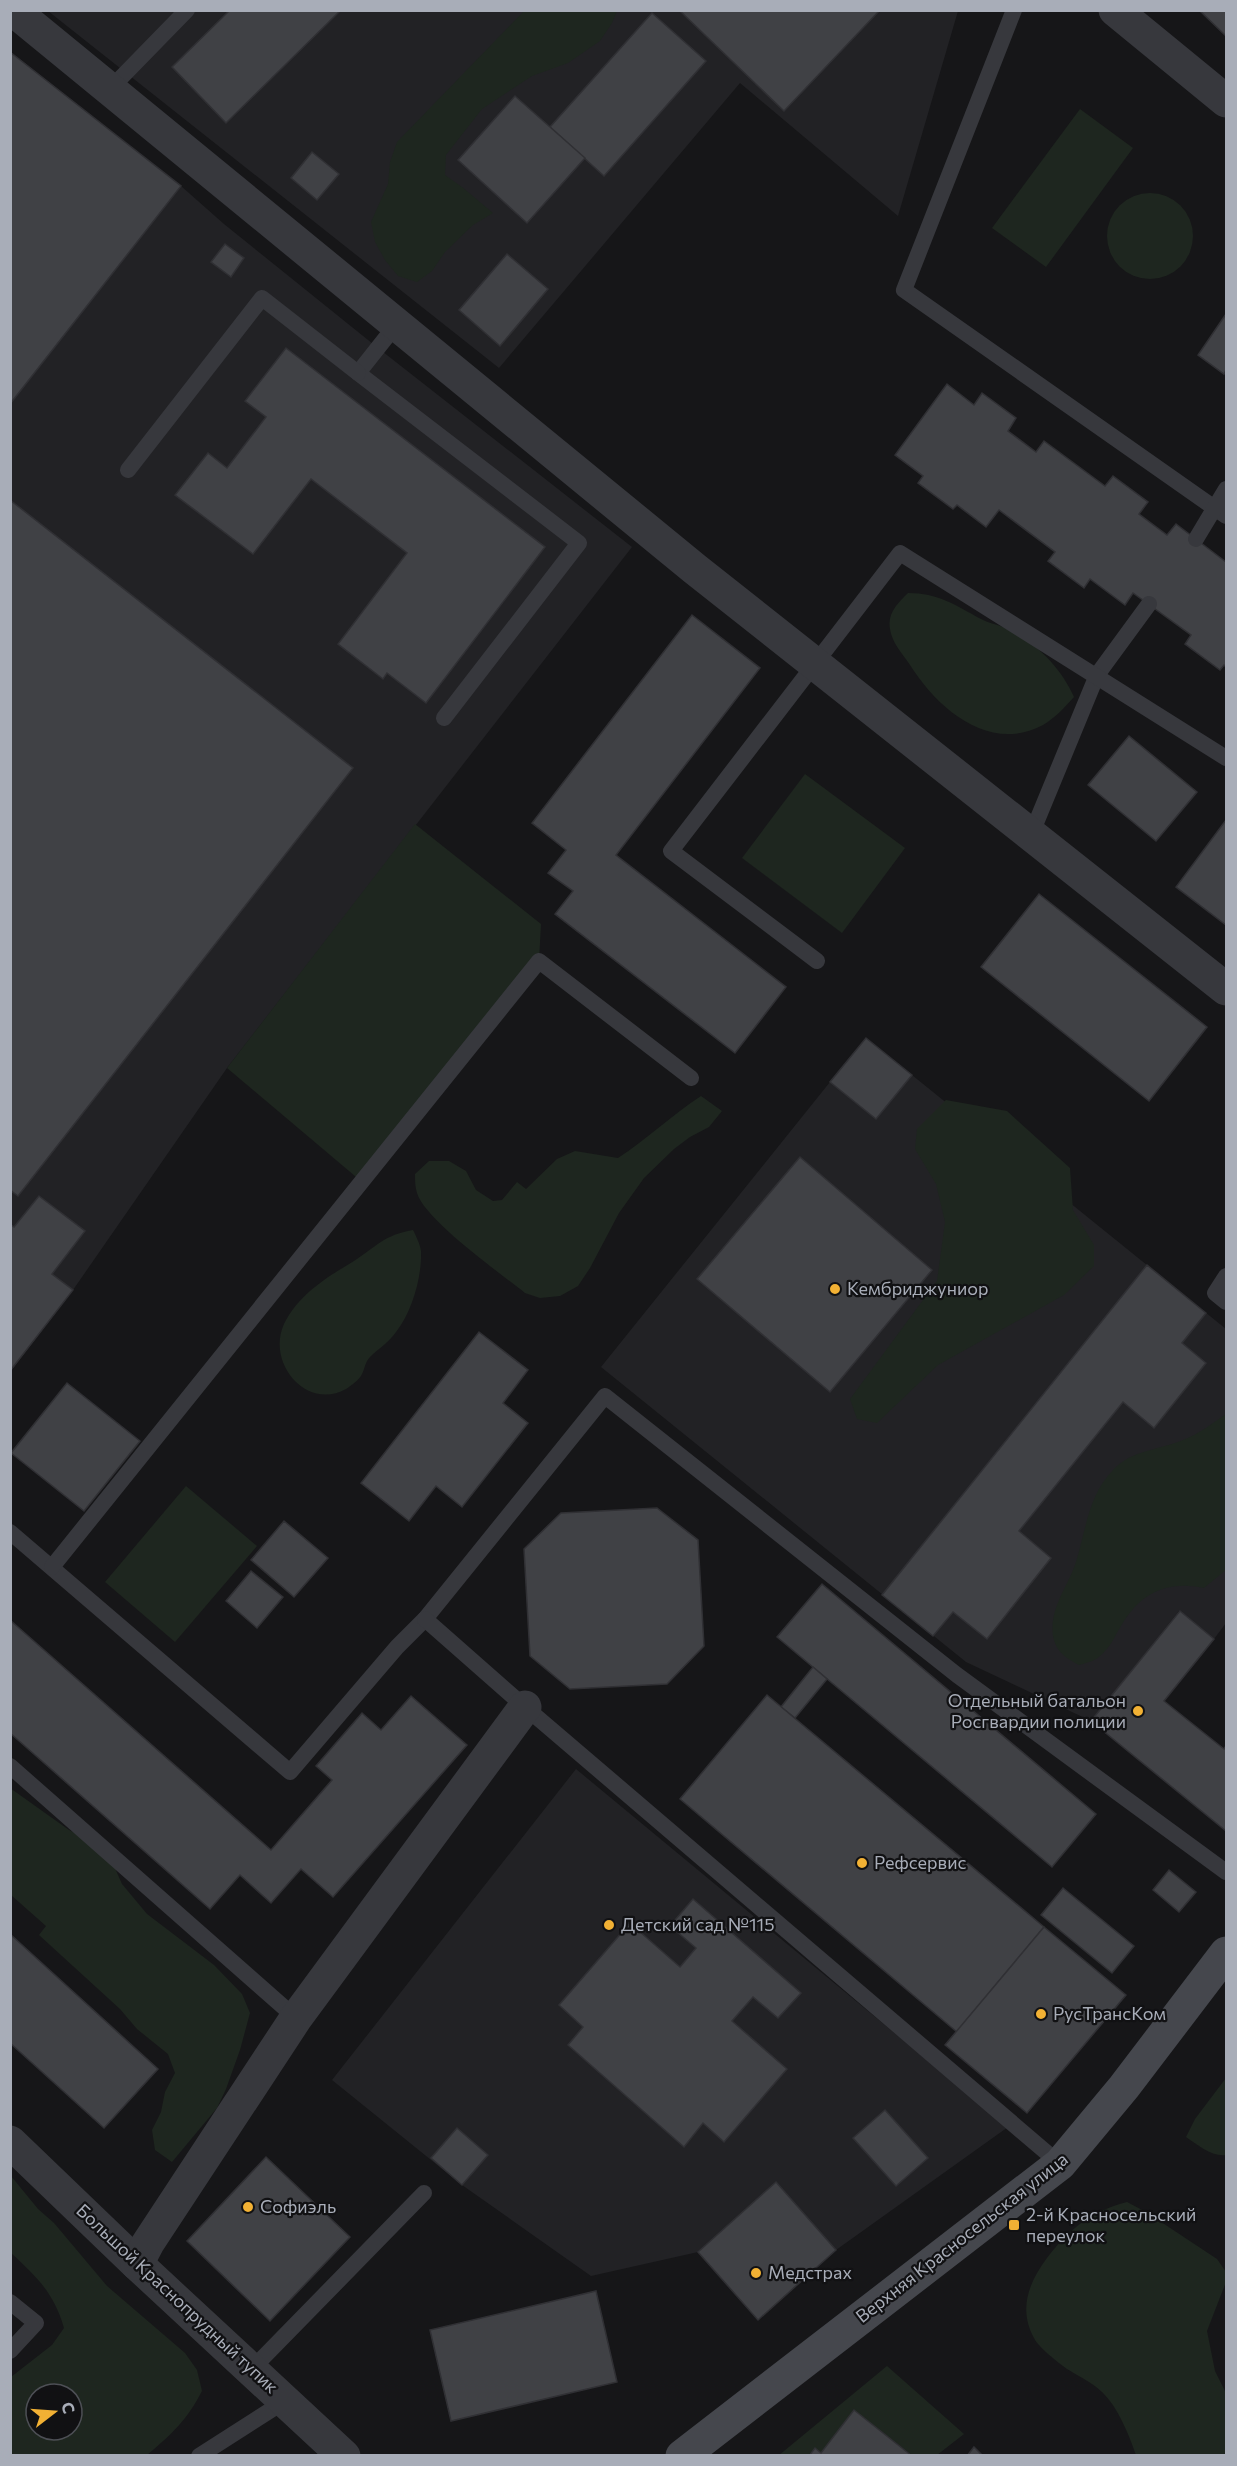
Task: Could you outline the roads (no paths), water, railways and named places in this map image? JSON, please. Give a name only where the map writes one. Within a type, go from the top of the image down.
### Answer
[{"type":"street","points":[[13,10],[396,325],[815,664],[1227,989]]},
{"type":"street","points":[[1115,10],[1227,101]]},
{"type":"street","points":[[137,2264],[148,2242],[296,2018],[525,1707]]},
{"type":"street","name":"Верхняя Красносельская улица","points":[[682,2456],[1060,2164],[1124,2088],[1227,1953]]},
{"type":"street","name":"Большой Краснопрудный тупик","points":[[10,2142],[137,2264],[344,2456]]},
{"type":"lane","points":[[109,90],[124,72],[187,10]]},
{"type":"lane","points":[[1014,10],[904,290],[1221,512]]},
{"type":"lane","points":[[128,470],[262,298],[579,543],[444,718]]},
{"type":"lane","points":[[358,373],[396,325]]},
{"type":"lane","points":[[1196,539],[1221,512],[1227,489]]},
{"type":"lane","points":[[818,961],[671,850],[900,553],[1227,758]]},
{"type":"lane","points":[[1031,835],[1097,675],[1149,604]]},
{"type":"lane","points":[[52,1567],[539,961],[691,1078]]},
{"type":"lane","points":[[1227,1276],[1215,1293],[1227,1302]]},
{"type":"lane","points":[[10,1532],[290,1772],[397,1647],[425,1619],[606,1396],[957,1676],[1227,1872]]},
{"type":"lane","points":[[425,1619],[1060,2164]]},
{"type":"lane","points":[[10,1766],[296,2018]]},
{"type":"lane","points":[[251,2370],[424,2193]]},
{"type":"lane","points":[[10,2302],[36,2323],[10,2351]]},
{"type":"lane","points":[[200,2456],[285,2401]]},
{"type":"place","name":"Кембриджуниор","points":[[835,1289]]},
{"type":"place","name":"Отдельный батальон Росгвардии полиции","points":[[1138,1711]]},
{"type":"place","name":"Рефсервис","points":[[862,1863]]},
{"type":"place","name":"Детский сад №115","points":[[609,1925]]},
{"type":"place","name":"РусТрансКом","points":[[1041,2014]]},
{"type":"place","name":"Софиэль","points":[[248,2207]]},
{"type":"place","name":"2-й Красносельский переулок","points":[[1014,2225]]},
{"type":"place","name":"Медстрах","points":[[756,2273]]}]
